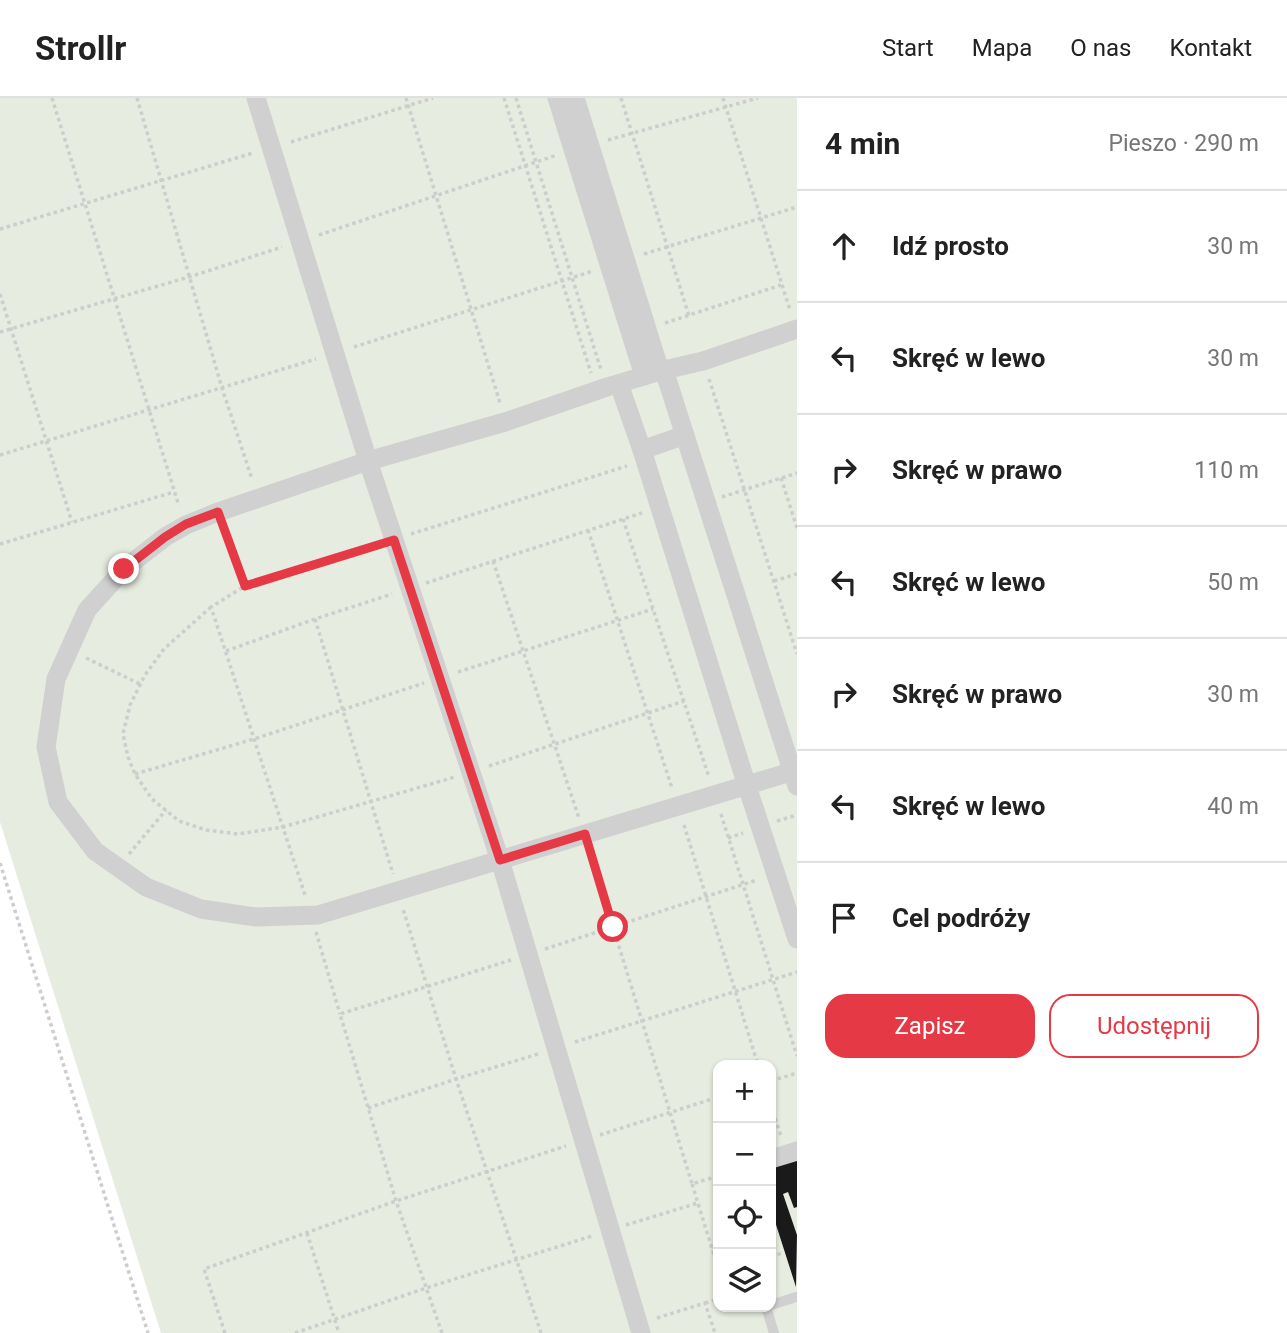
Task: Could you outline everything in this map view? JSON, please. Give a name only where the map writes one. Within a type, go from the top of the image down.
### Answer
[{"type":"street","points":[[256,98],[368,461],[500,860],[640,1329]]},
{"type":"street","points":[[556,98],[656,373],[685,435],[795,776],[715,795],[318,915],[256,917],[201,909],[146,887],[95,851],[58,802],[46,747],[56,679],[87,610],[124,569],[165,537],[186,524],[218,512],[368,461],[505,422],[608,387],[656,373],[703,361],[797,329]]},
{"type":"street","points":[[575,98],[590,145],[617,263],[647,329],[656,373]]},
{"type":"street","points":[[608,387],[644,455],[797,939]]},
{"type":"street","points":[[644,455],[685,435]]},
{"type":"lane","points":[[776,1303],[796,1297]]},
{"type":"lane","points":[[769,1312],[774,1333]]},
{"type":"path","points":[[52,98],[186,524]]},
{"type":"path","points":[[136,98],[222,388],[258,498]]},
{"type":"path","points":[[406,98],[505,422]]},
{"type":"path","points":[[0,229],[433,98]]},
{"type":"path","points":[[504,98],[561,282],[608,387]]},
{"type":"path","points":[[516,98],[608,387]]},
{"type":"path","points":[[621,98],[689,316]]},
{"type":"path","points":[[723,98],[797,329]]},
{"type":"path","points":[[590,145],[758,98]]},
{"type":"path","points":[[0,455],[222,388],[797,206]]},
{"type":"path","points":[[647,329],[781,285]]},
{"type":"path","points":[[0,294],[72,522]]},
{"type":"path","points":[[703,361],[797,654]]},
{"type":"path","points":[[644,455],[394,540],[245,586],[211,607],[164,649],[130,705],[123,734],[135,774],[152,799],[179,821],[206,830],[238,834],[283,827],[371,802],[471,772],[684,701]]},
{"type":"path","points":[[745,489],[797,473]]},
{"type":"path","points":[[781,478],[797,528]]},
{"type":"path","points":[[0,544],[174,492]]},
{"type":"path","points":[[226,651],[315,619],[660,507]]},
{"type":"path","points":[[218,512],[245,586]]},
{"type":"path","points":[[623,519],[715,795],[797,1056]]},
{"type":"path","points":[[588,530],[756,1060]]},
{"type":"path","points":[[493,561],[585,834],[713,1252]]},
{"type":"path","points":[[774,581],[797,574]]},
{"type":"path","points":[[211,607],[311,915],[396,1201],[442,1333]]},
{"type":"path","points":[[135,774],[254,739],[653,609]]},
{"type":"path","points":[[315,619],[456,1079],[541,1333]]},
{"type":"path","points":[[69,650],[141,684]]},
{"type":"path","points":[[118,867],[166,810]]},
{"type":"path","points":[[0,863],[148,1333]]},
{"type":"path","points":[[340,1014],[776,874]]},
{"type":"path","points":[[368,1108],[797,972]]},
{"type":"path","points":[[776,1079],[797,1073]]},
{"type":"path","points":[[225,1333],[204,1269],[396,1201],[713,1098]]},
{"type":"path","points":[[776,1123],[785,1155]]},
{"type":"path","points":[[692,1184],[713,1178]]},
{"type":"path","points":[[295,1333],[426,1288],[698,1203]]},
{"type":"path","points":[[307,1233],[339,1333]]},
{"type":"path","points":[[776,1255],[782,1253]]},
{"type":"path","points":[[640,1329],[713,1300]]},
{"type":"path","points":[[705,1303],[715,1333]]},
{"type":"shaded area","points":[[0,98],[797,98],[797,1333],[161,1333],[0,822]]},
{"type":"building","points":[[797,1160],[797,1207],[794,1208],[788,1192],[783,1194],[797,1235],[796,1287],[776,1225],[776,1166]]},
{"type":"route","points":[[124,569],[186,524],[218,512],[245,586],[394,540],[500,860],[585,834],[613,927]]}]
